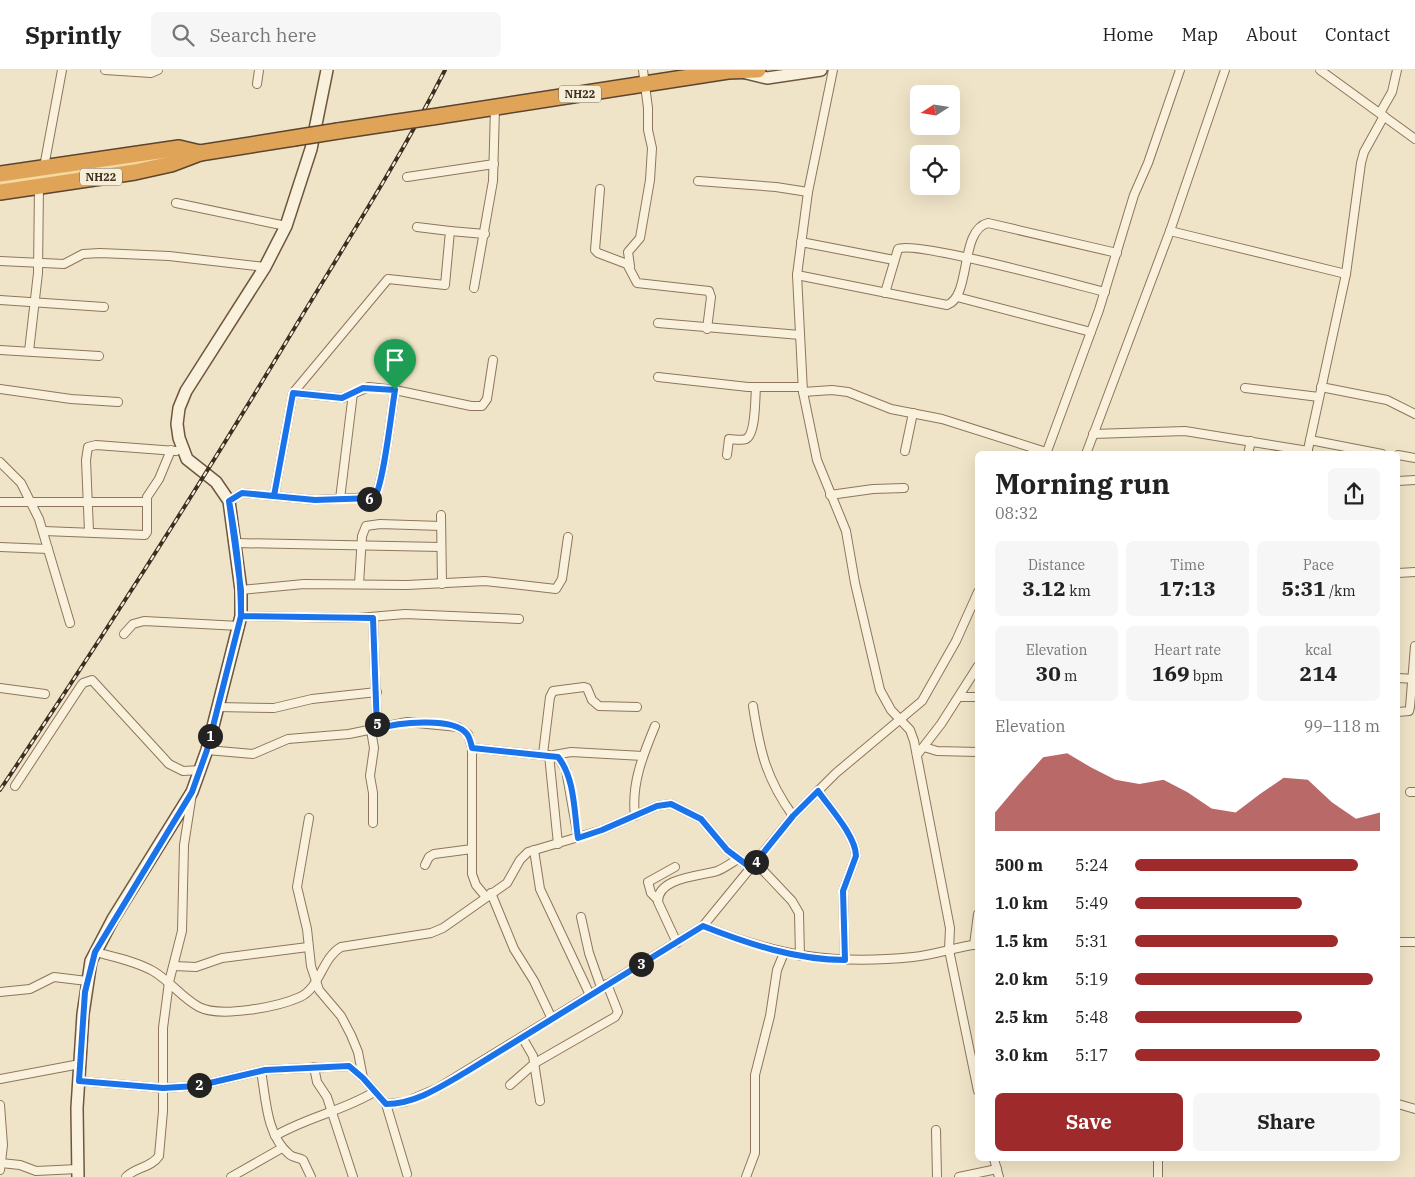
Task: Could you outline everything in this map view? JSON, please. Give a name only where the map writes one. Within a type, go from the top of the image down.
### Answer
[{"type":"highway","name":"NH22","points":[[0,192],[160,166],[200,153],[495,107],[644,77],[758,70]]},
{"type":"highway","name":"NH22","points":[[0,174],[179,148],[200,153]]},
{"type":"main road","points":[[78,1173],[80,1064],[87,981],[95,952],[192,792],[207,750],[240,621],[241,590],[229,501],[216,482],[177,451],[179,408],[186,391],[265,267],[286,226],[311,149],[327,70]]},
{"type":"main road","name":"NH22","points":[[734,71],[767,78],[821,70]]},
{"type":"main road","points":[[0,183],[200,153]]},
{"type":"street","points":[[44,167],[62,70]]},
{"type":"street","points":[[105,70],[110,72],[151,73],[158,70]]},
{"type":"street","points":[[257,84],[259,70]]},
{"type":"street","points":[[833,70],[808,192],[797,275],[803,389],[814,450],[830,495],[846,531],[854,584],[880,690],[890,710],[910,730],[918,755],[923,792],[950,928],[949,950],[975,1073]]},
{"type":"street","points":[[1047,451],[1105,292],[1134,195],[1148,163],[1180,70]]},
{"type":"street","points":[[1087,451],[1170,230],[1225,70]]},
{"type":"street","points":[[1320,70],[1415,139]]},
{"type":"street","points":[[1308,451],[1346,274],[1361,163],[1364,152],[1392,92],[1398,70]]},
{"type":"street","points":[[644,77],[648,108],[648,130],[652,148],[650,180],[640,238],[628,252],[630,266],[634,281],[637,283],[709,291],[711,297],[707,329]]},
{"type":"street","points":[[474,288],[485,234],[494,164],[495,107]]},
{"type":"street","points":[[408,177],[494,164]]},
{"type":"street","points":[[698,181],[776,187],[808,192]]},
{"type":"street","points":[[29,351],[38,264],[39,186]]},
{"type":"street","points":[[600,189],[595,250],[630,266]]},
{"type":"street","points":[[176,204],[286,226]]},
{"type":"street","points":[[797,275],[947,305],[957,297],[978,228],[988,223],[1117,253]]},
{"type":"street","points":[[417,227],[485,234]]},
{"type":"street","points":[[1170,230],[1346,274]]},
{"type":"street","points":[[274,496],[293,393],[388,279],[445,284],[450,231]]},
{"type":"street","points":[[801,242],[894,260]]},
{"type":"street","points":[[885,293],[898,249],[908,246],[968,257],[1105,292]]},
{"type":"street","points":[[0,261],[64,264],[83,254],[100,253],[169,256],[265,267]]},
{"type":"street","points":[[957,297],[1091,332]]},
{"type":"street","points":[[0,300],[104,307]]},
{"type":"street","points":[[658,323],[707,329],[800,335]]},
{"type":"street","points":[[0,350],[99,356]]},
{"type":"street","points":[[293,393],[342,398],[369,387],[395,390],[471,406],[482,406],[487,399],[493,360]]},
{"type":"street","points":[[658,377],[756,387],[840,390],[891,409],[942,419],[1040,451]]},
{"type":"street","points":[[727,455],[729,440],[743,440],[750,435],[754,417],[756,387]]},
{"type":"street","points":[[1321,387],[1387,400],[1415,414]]},
{"type":"street","points":[[1245,388],[1319,398]]},
{"type":"street","points":[[0,389],[71,399],[118,402]]},
{"type":"street","points":[[229,501],[242,493],[315,500],[368,499],[377,495],[395,390]]},
{"type":"street","points":[[340,499],[353,393]]},
{"type":"street","points":[[905,451],[913,413]]},
{"type":"street","points":[[1093,434],[1185,431],[1303,451]]},
{"type":"street","points":[[1310,440],[1367,451]]},
{"type":"street","points":[[1249,451],[1251,441]]},
{"type":"street","points":[[44,531],[89,531],[145,535],[147,532],[146,502],[177,451],[91,445],[86,452],[89,531]]},
{"type":"street","points":[[1400,456],[1415,458]]},
{"type":"street","points":[[0,462],[21,483],[44,531],[70,624]]},
{"type":"street","points":[[1400,481],[1415,480]]},
{"type":"street","points":[[830,495],[873,489],[904,488]]},
{"type":"street","points":[[0,502],[146,502]]},
{"type":"street","points":[[441,515],[442,584]]},
{"type":"street","points":[[359,584],[361,545],[364,530],[370,524],[441,526]]},
{"type":"street","points":[[241,590],[304,584],[498,582],[556,589],[562,579],[568,537]]},
{"type":"street","points":[[236,543],[441,548]]},
{"type":"street","points":[[0,547],[48,549]]},
{"type":"street","points":[[1400,573],[1415,572]]},
{"type":"street","points":[[386,1104],[405,1102],[428,1093],[703,926],[793,816],[843,766],[900,720],[928,693],[975,598]]},
{"type":"street","points":[[124,634],[133,624],[144,621],[373,618],[405,614],[519,619]]},
{"type":"street","points":[[373,618],[377,692],[374,748],[370,776],[373,823]]},
{"type":"street","points":[[1400,712],[1408,711],[1411,700],[1415,646]]},
{"type":"street","points":[[918,755],[960,696],[975,671]]},
{"type":"street","points":[[1400,678],[1413,679]]},
{"type":"street","points":[[15,786],[80,687],[83,683],[92,680],[169,764],[183,771],[201,770]]},
{"type":"street","points":[[558,844],[549,755],[550,697],[553,691],[584,687],[588,688],[592,700],[599,706],[636,707]]},
{"type":"street","points":[[0,688],[45,694]]},
{"type":"street","points":[[217,707],[274,708],[312,699],[377,692]]},
{"type":"street","points":[[960,696],[975,697]]},
{"type":"street","points":[[753,706],[764,764],[793,816]]},
{"type":"street","points":[[207,750],[253,754],[288,739],[349,734],[402,722],[453,726],[468,734],[472,748],[473,879],[488,895],[514,949],[534,981],[552,1019]]},
{"type":"street","points":[[635,816],[634,793],[643,756],[655,726]]},
{"type":"street","points":[[924,747],[937,751],[975,752]]},
{"type":"street","points":[[472,748],[558,757],[566,770],[578,838]]},
{"type":"street","points":[[549,755],[571,752],[643,756]]},
{"type":"street","points":[[818,791],[850,837],[856,850],[856,856],[843,891],[845,960]]},
{"type":"street","points":[[126,1177],[130,1173],[155,1162],[159,1156],[163,1122],[163,1028],[169,982],[182,931],[184,845],[192,792]]},
{"type":"street","points":[[95,952],[146,968],[169,982],[200,1008],[226,1012],[299,998],[306,994],[315,982],[333,952],[341,947],[431,933],[444,928],[507,883],[524,855],[534,850],[578,838],[664,804],[682,808],[708,824],[727,850],[738,859],[754,865],[796,907],[800,919],[800,956]]},
{"type":"street","points":[[309,818],[297,887],[307,929],[308,947],[315,982],[352,1035],[358,1052],[363,1078]]},
{"type":"street","points":[[425,865],[429,857],[434,854],[472,849]]},
{"type":"street","points":[[534,850],[540,889],[590,995]]},
{"type":"street","points":[[657,899],[664,888],[680,879],[717,871],[738,859]]},
{"type":"street","points":[[675,867],[648,882],[650,893],[657,899],[677,943]]},
{"type":"street","points":[[510,1085],[535,1063],[615,1017],[618,1012],[589,952],[581,917]]},
{"type":"street","points":[[703,926],[784,953],[845,960],[914,957],[975,944]]},
{"type":"street","points":[[1400,942],[1415,942]]},
{"type":"street","points":[[174,966],[196,967],[222,958],[308,947]]},
{"type":"street","points":[[746,1177],[755,1153],[755,1075],[770,1016],[777,970],[784,953]]},
{"type":"street","points":[[0,992],[30,990],[54,977],[87,981]]},
{"type":"street","points":[[522,1037],[531,1051],[535,1063],[540,1100]]},
{"type":"street","points":[[0,1079],[80,1064]]},
{"type":"street","points":[[79,1081],[163,1088],[197,1086],[261,1071],[349,1066],[363,1078],[386,1104],[407,1174]]},
{"type":"street","points":[[314,1068],[318,1086],[327,1097],[353,1177]]},
{"type":"street","points":[[261,1071],[268,1116],[275,1136],[282,1148],[291,1156],[303,1160],[311,1177]]},
{"type":"street","points":[[275,1136],[298,1123],[374,1092]]},
{"type":"street","points":[[0,1105],[1,1167],[20,1165],[36,1170],[78,1173]]},
{"type":"street","points":[[1400,1105],[1415,1109]]},
{"type":"street","points":[[936,1130],[937,1177]]},
{"type":"street","points":[[231,1177],[282,1148]]},
{"type":"street","points":[[1158,1161],[1158,1177]]},
{"type":"street","points":[[959,1177],[998,1173]]},
{"type":"railway","points":[[0,790],[114,617],[225,442],[374,198],[445,70]]},
{"type":"route","points":[[395,390],[369,387],[342,398],[293,393],[274,496],[247,493],[242,493],[229,501],[241,590],[240,626],[207,750],[192,792],[100,941],[91,961],[85,992],[79,1081],[163,1088],[197,1086],[265,1070],[349,1066],[363,1078],[386,1104],[394,1104],[428,1093],[480,1064],[703,926],[784,953],[803,957],[845,960],[843,891],[846,877],[856,856],[856,850],[850,837],[818,791],[793,816],[751,868],[727,850],[708,824],[682,808],[671,804],[664,804],[646,810],[624,821],[578,838],[568,778],[564,765],[558,757],[554,755],[472,748],[468,734],[458,727],[447,725],[402,722],[377,729],[373,618],[241,616],[241,590],[236,543],[229,501],[237,495],[242,493],[315,500],[374,498],[377,495],[395,390]]}]
